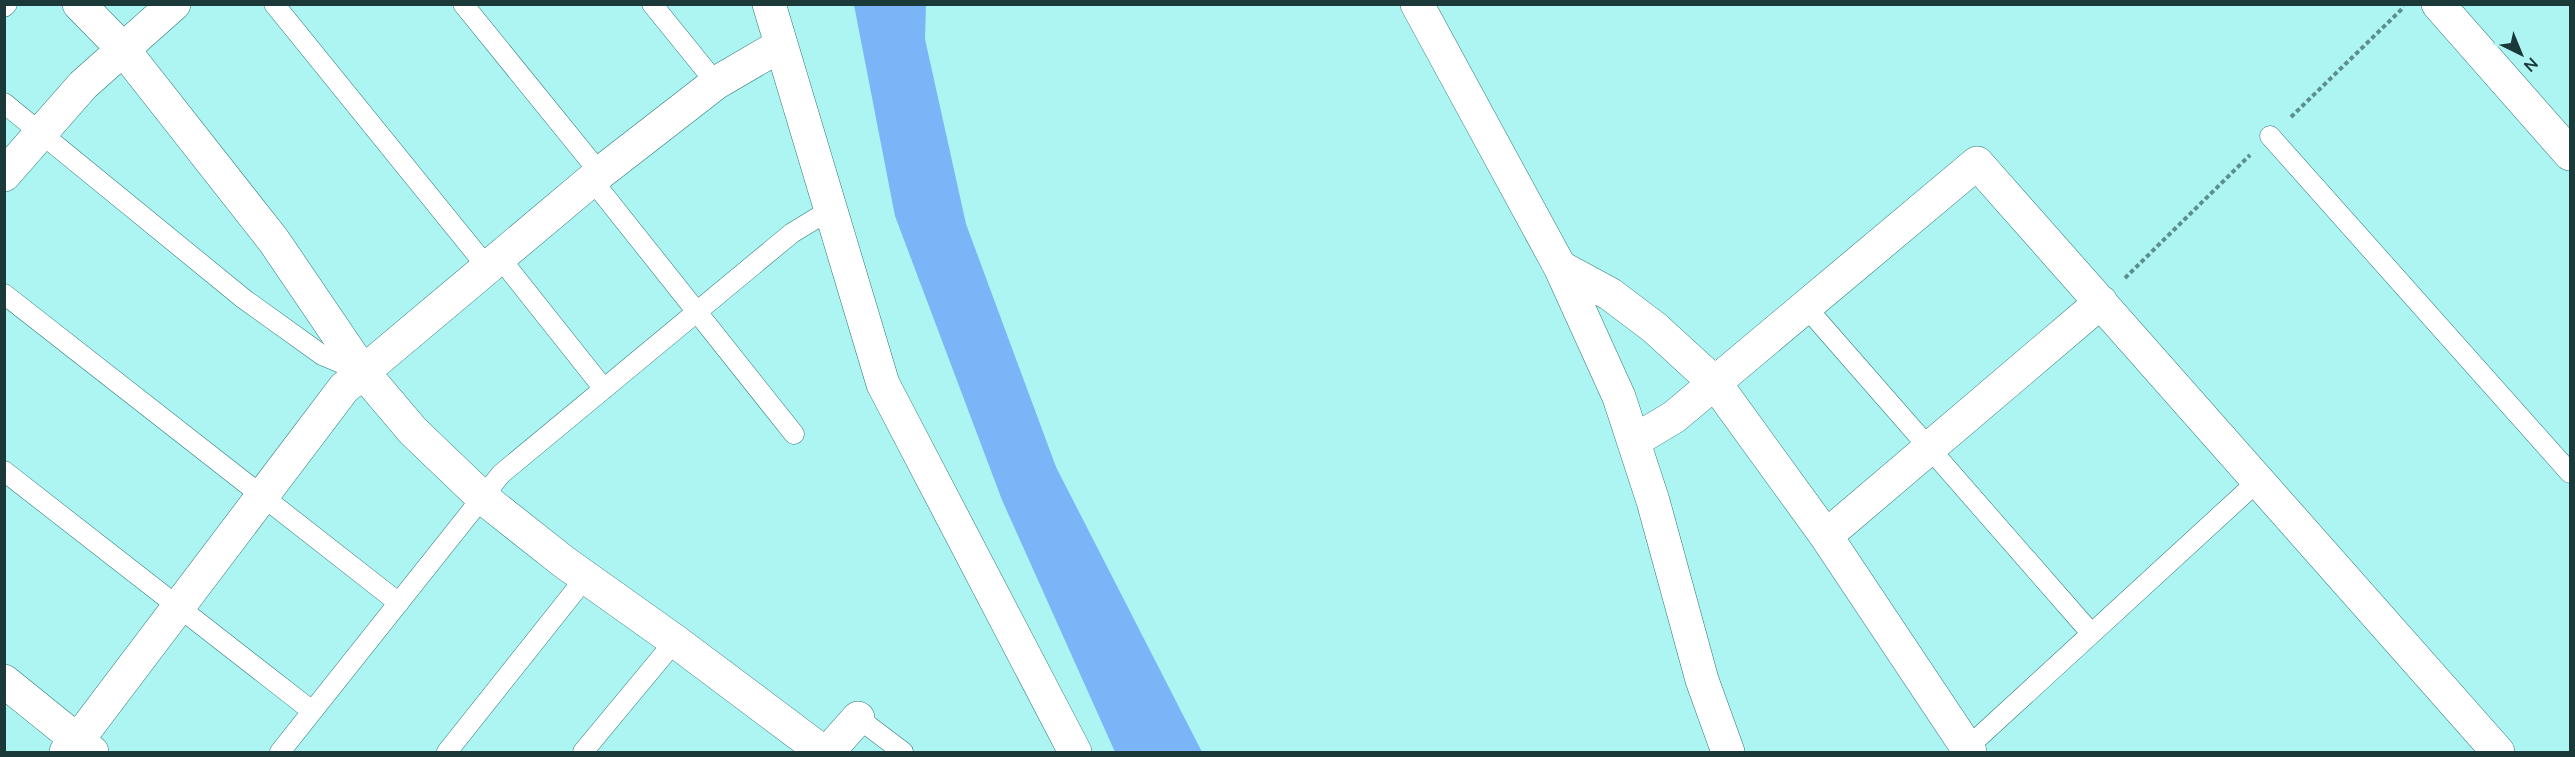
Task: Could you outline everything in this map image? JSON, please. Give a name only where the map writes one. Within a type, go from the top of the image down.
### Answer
[{"type":"street","points":[[79,4],[123,49],[274,241],[363,372],[413,431],[483,498],[586,578],[675,641],[823,753]]},
{"type":"street","points":[[4,175],[83,85],[174,4]]},
{"type":"street","points":[[769,4],[883,384],[1075,753]]},
{"type":"street","points":[[1417,4],[1560,267],[1619,398],[1653,501],[1702,680],[1728,753]]},
{"type":"street","points":[[2438,4],[2571,154]]},
{"type":"street","points":[[4,681],[78,749],[178,607],[344,388],[596,176],[716,83],[781,45]]},
{"type":"street","points":[[1634,441],[1674,417],[1977,163],[2498,753]]},
{"type":"street","points":[[1560,267],[1619,301],[1655,328],[1715,383],[1826,536],[1968,750]]},
{"type":"street","points":[[1826,536],[2101,302]]},
{"type":"street","points":[[828,753],[858,718]]},
{"type":"lane","points":[[274,4],[604,389]]},
{"type":"lane","points":[[463,4],[697,311],[794,434]]},
{"type":"lane","points":[[652,4],[716,83]]},
{"type":"lane","points":[[4,103],[244,299],[322,355],[363,372]]},
{"type":"lane","points":[[2270,136],[2571,473]]},
{"type":"lane","points":[[280,753],[501,474],[792,233],[830,210]]},
{"type":"lane","points":[[4,294],[399,603]]},
{"type":"lane","points":[[1805,306],[2091,633]]},
{"type":"lane","points":[[4,471],[312,711]]},
{"type":"lane","points":[[1968,750],[2091,633],[2259,480]]},
{"type":"lane","points":[[447,753],[586,578]]},
{"type":"lane","points":[[583,753],[675,641]]},
{"type":"lane","points":[[858,718],[903,753]]},
{"type":"water","points":[[854,5],[926,5],[925,39],[966,224],[1056,467],[1202,752],[1115,752],[1002,500],[895,216]]}]
